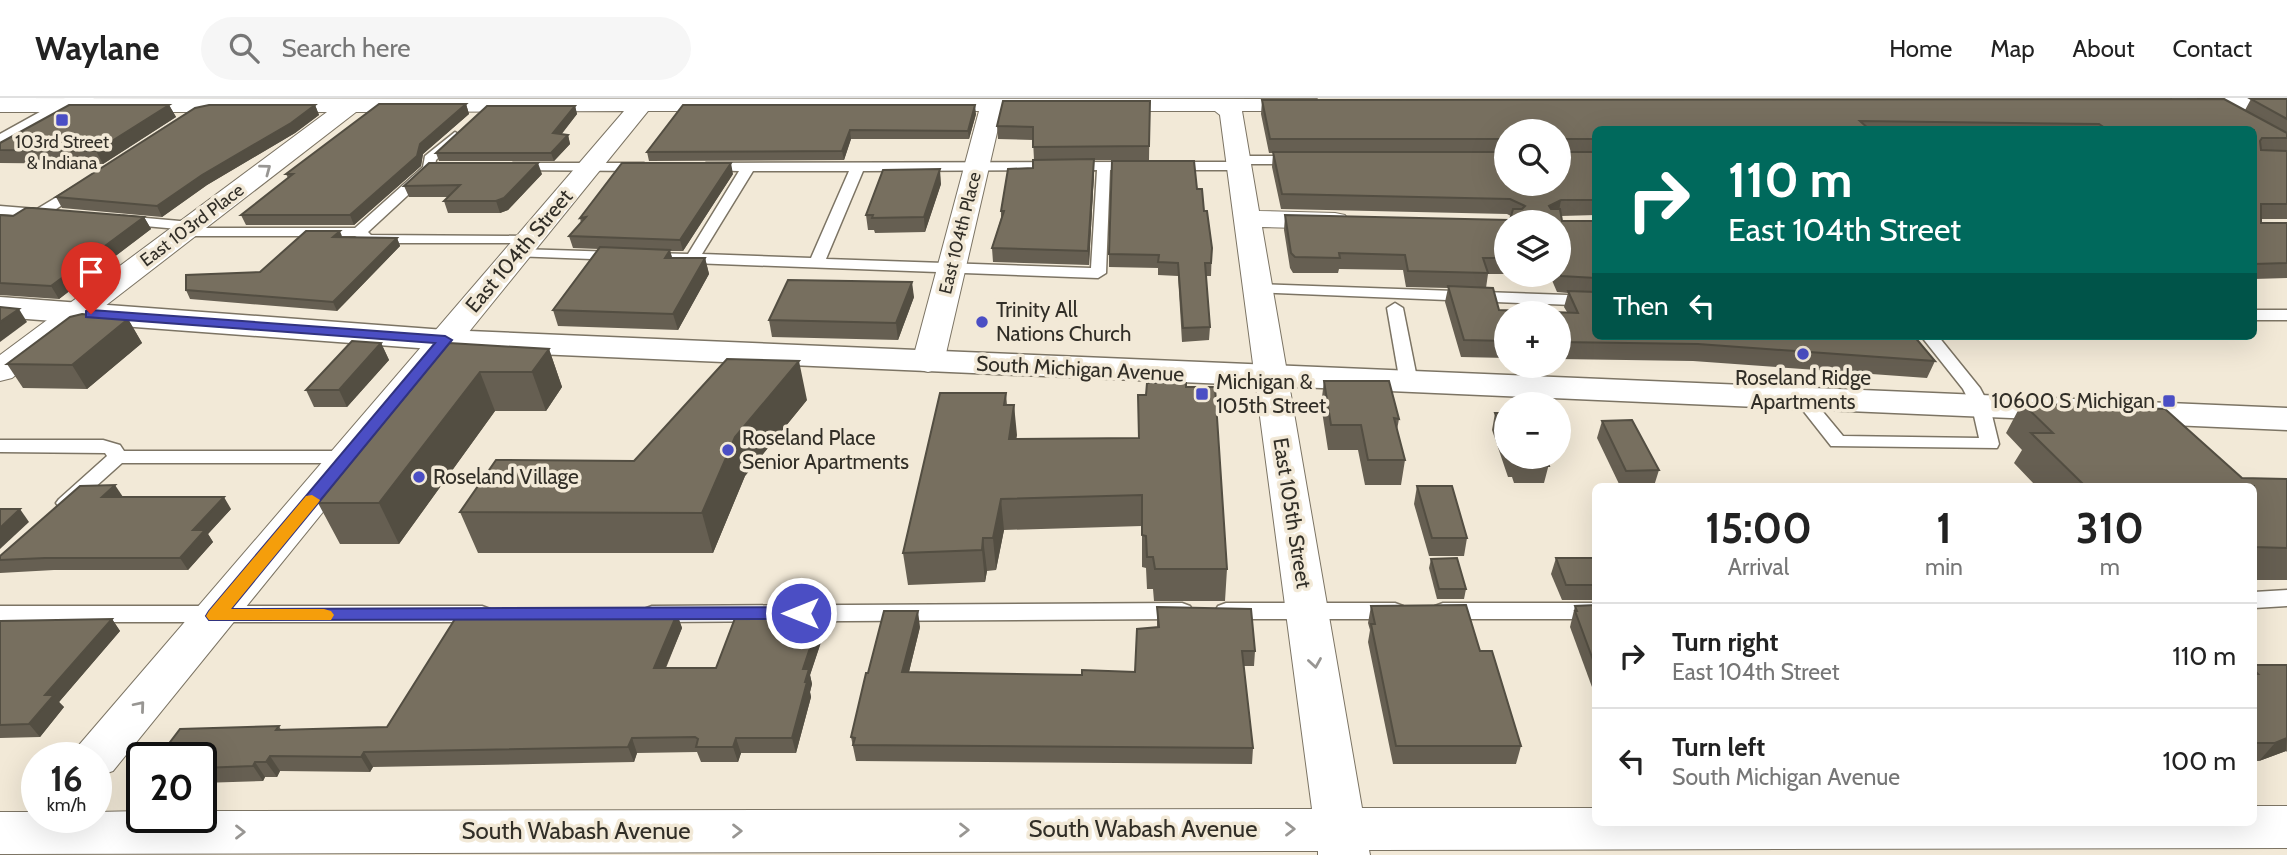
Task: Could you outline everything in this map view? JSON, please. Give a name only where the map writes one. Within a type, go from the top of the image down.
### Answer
[{"type":"main road","points":[[0,144],[75,102]]},
{"type":"main road","name":"South Michigan Avenue","points":[[0,307],[445,340],[2287,419]]},
{"type":"street","points":[[2155,103],[2206,100],[2287,103]]},
{"type":"street","points":[[0,105],[75,102],[196,105],[644,101],[992,104],[1217,101],[1328,104]]},
{"type":"street","name":"East 104th Street","points":[[109,742],[644,101]]},
{"type":"street","name":"East 105th Street","points":[[1217,101],[1231,112],[1240,163],[1342,842]]},
{"type":"street","name":"East 103rd Place","points":[[0,370],[352,104]]},
{"type":"street","name":"East 104th Place","points":[[928,362],[992,104]]},
{"type":"street","points":[[1249,219],[1357,222]]},
{"type":"street","name":"South Wabash Avenue","points":[[24,835],[1342,842],[2287,827]]},
{"type":"lane","points":[[2206,100],[2239,118]]},
{"type":"lane","points":[[359,232],[435,168],[430,159],[489,104]]},
{"type":"lane","points":[[695,167],[1104,166],[1304,160]]},
{"type":"lane","points":[[692,259],[749,166]]},
{"type":"lane","points":[[816,264],[858,166]]},
{"type":"lane","points":[[102,219],[187,229],[359,232],[367,239],[523,246],[692,259],[1098,273],[1104,166]]},
{"type":"lane","points":[[494,167],[655,167]]},
{"type":"lane","points":[[39,214],[94,178]]},
{"type":"lane","points":[[0,210],[64,216]]},
{"type":"lane","points":[[1259,289],[1592,301]]},
{"type":"lane","points":[[1395,308],[1409,383]]},
{"type":"lane","points":[[2257,315],[2287,315]]},
{"type":"lane","points":[[1932,340],[1971,388],[1981,407]]},
{"type":"lane","points":[[0,446],[103,446],[114,449],[117,457]]},
{"type":"lane","points":[[49,519],[117,457],[347,457]]},
{"type":"lane","points":[[2257,600],[2287,598]]},
{"type":"lane","points":[[635,614],[1592,611]]},
{"type":"lane","points":[[0,614],[510,614]]},
{"type":"building","points":[[2224,99],[2287,133],[2287,138],[2262,138],[2260,141],[2261,150],[2287,151],[2287,204],[2261,204],[2261,223],[2287,223],[2287,263],[2257,264],[2257,126],[1860,121],[1866,126],[1592,126],[1592,139],[1571,139],[1571,119],[1494,119],[1494,139],[1270,139],[1262,100]]},
{"type":"building","points":[[2251,99],[2287,99],[2287,119]]},
{"type":"building","points":[[1003,101],[1150,101],[1149,146],[1033,147],[1033,127],[997,126]]},
{"type":"building","points":[[379,104],[466,104],[420,144],[417,156],[350,215],[241,215],[293,174],[286,174]]},
{"type":"building","points":[[69,105],[169,105],[96,151],[0,150],[0,143]]},
{"type":"building","points":[[209,105],[315,105],[291,123],[202,175],[157,206],[56,197],[195,108]]},
{"type":"building","points":[[683,105],[975,105],[968,131],[850,130],[842,151],[647,152]]},
{"type":"building","points":[[487,106],[575,106],[553,133],[568,135],[551,153],[436,153]]},
{"type":"building","points":[[1273,152],[1494,152],[1494,196],[1571,196],[1571,152],[1592,152],[1592,200],[1561,200],[1549,206],[1551,209],[1560,210],[1513,210],[1525,206],[1510,199],[1282,194]]},
{"type":"building","points":[[1094,159],[1088,251],[992,248],[1004,211],[1001,211],[1008,169],[1033,168],[1033,160]]},
{"type":"building","points":[[1112,161],[1194,161],[1197,189],[1202,189],[1212,248],[1211,263],[1205,263],[1210,327],[1183,328],[1178,263],[1158,262],[1159,255],[1109,254]]},
{"type":"building","points":[[429,163],[538,163],[504,198],[496,201],[444,201],[460,185],[404,186]]},
{"type":"building","points":[[622,163],[731,163],[680,240],[569,236],[586,217],[580,218]]},
{"type":"building","points":[[940,169],[924,217],[872,218],[873,215],[866,215],[883,170]]},
{"type":"building","points":[[26,208],[144,217],[51,286],[0,283],[0,215],[13,216]]},
{"type":"building","points":[[1285,215],[1494,220],[1494,258],[1483,258],[1488,273],[1408,271],[1405,255],[1339,253],[1340,258],[1295,257],[1291,253]]},
{"type":"building","points":[[1571,221],[1592,221],[1592,278],[1571,277]]},
{"type":"building","points":[[306,231],[340,231],[333,237],[397,238],[333,302],[186,290],[186,275],[260,272]]},
{"type":"building","points":[[600,247],[670,250],[665,258],[705,258],[673,314],[553,310]]},
{"type":"building","points":[[788,280],[912,282],[896,323],[769,320]]},
{"type":"building","points":[[1448,286],[1493,288],[1497,301],[1494,301],[1494,341],[1464,340]]},
{"type":"building","points":[[1568,291],[1592,292],[1592,340],[1917,340],[1935,361],[1698,344],[1571,342],[1571,313],[1578,313]]},
{"type":"building","points":[[0,307],[19,309],[0,322]]},
{"type":"building","points":[[82,314],[128,319],[72,365],[7,364],[70,317]]},
{"type":"building","points":[[352,341],[381,343],[339,390],[306,390]]},
{"type":"building","points":[[449,343],[549,349],[532,372],[480,372],[379,503],[318,503]]},
{"type":"building","points":[[727,359],[799,361],[735,437],[702,513],[460,512],[496,460],[634,461]]},
{"type":"building","points":[[1324,381],[1389,381],[1399,419],[1394,418],[1405,460],[1368,460],[1361,425],[1331,425]]},
{"type":"building","points":[[1147,383],[1186,383],[1186,387],[1215,387],[1227,569],[1155,569],[1153,557],[1147,557],[1146,536],[1142,535],[1142,495],[1001,499],[993,538],[983,538],[982,550],[903,553],[940,393],[1006,393],[1004,405],[1014,405],[1009,439],[1139,438],[1138,395],[1146,395]]},
{"type":"building","points":[[2022,403],[2165,409],[2242,478],[2287,479],[2287,548],[2257,547],[2257,483],[2082,483],[2031,433],[2053,433]]},
{"type":"building","points":[[1632,420],[1659,470],[1626,471],[1602,421]]},
{"type":"building","points":[[115,485],[102,497],[224,497],[193,530],[205,530],[180,558],[0,560],[0,556],[80,486]]},
{"type":"building","points":[[1417,486],[1452,486],[1467,538],[1432,538]]},
{"type":"building","points":[[0,509],[20,509],[0,528]]},
{"type":"building","points":[[1457,558],[1466,589],[1439,589],[1431,559]]},
{"type":"building","points":[[1556,558],[1592,558],[1592,585],[1566,585]]},
{"type":"building","points":[[1466,605],[1480,651],[1492,651],[1521,746],[1396,746],[1371,624],[1375,624],[1371,606]]},
{"type":"building","points":[[1592,605],[1592,657],[1575,611],[1575,606]]},
{"type":"building","points":[[1157,607],[1251,609],[1255,651],[1242,651],[1253,748],[853,745],[855,738],[851,737],[884,611],[918,611],[902,672],[1082,675],[1082,670],[1135,672],[1137,629],[1159,627]]},
{"type":"building","points":[[460,611],[677,614],[654,668],[716,668],[737,613],[821,615],[803,669],[809,669],[792,738],[736,738],[733,747],[696,747],[698,739],[695,737],[632,738],[628,747],[364,752],[361,757],[270,756],[266,762],[255,762],[253,766],[217,767],[217,742],[170,742],[180,729],[387,727]]},
{"type":"building","points":[[112,619],[45,695],[54,695],[29,724],[0,725],[0,621]]},
{"type":"building","points":[[2257,665],[2287,665],[2287,738],[2275,743],[2257,743]]},
{"type":"slow traffic","points":[[312,500],[215,616],[324,615]]},
{"type":"place","name":"103rd Street & Indiana","points":[[62,120]]},
{"type":"place","name":"Trinity All Nations Church","points":[[982,322]]},
{"type":"place","name":"Roseland Ridge Apartments","points":[[1803,354]]},
{"type":"place","name":"Michigan & 105th Street","points":[[1202,394]]},
{"type":"place","name":"10600 S Michigan","points":[[2169,401]]},
{"type":"place","name":"Roseland Place Senior Apartments","points":[[728,450]]},
{"type":"place","name":"Roseland Village","points":[[419,477]]},
{"type":"route","points":[[91,314],[445,340],[215,616],[801,613]]}]
